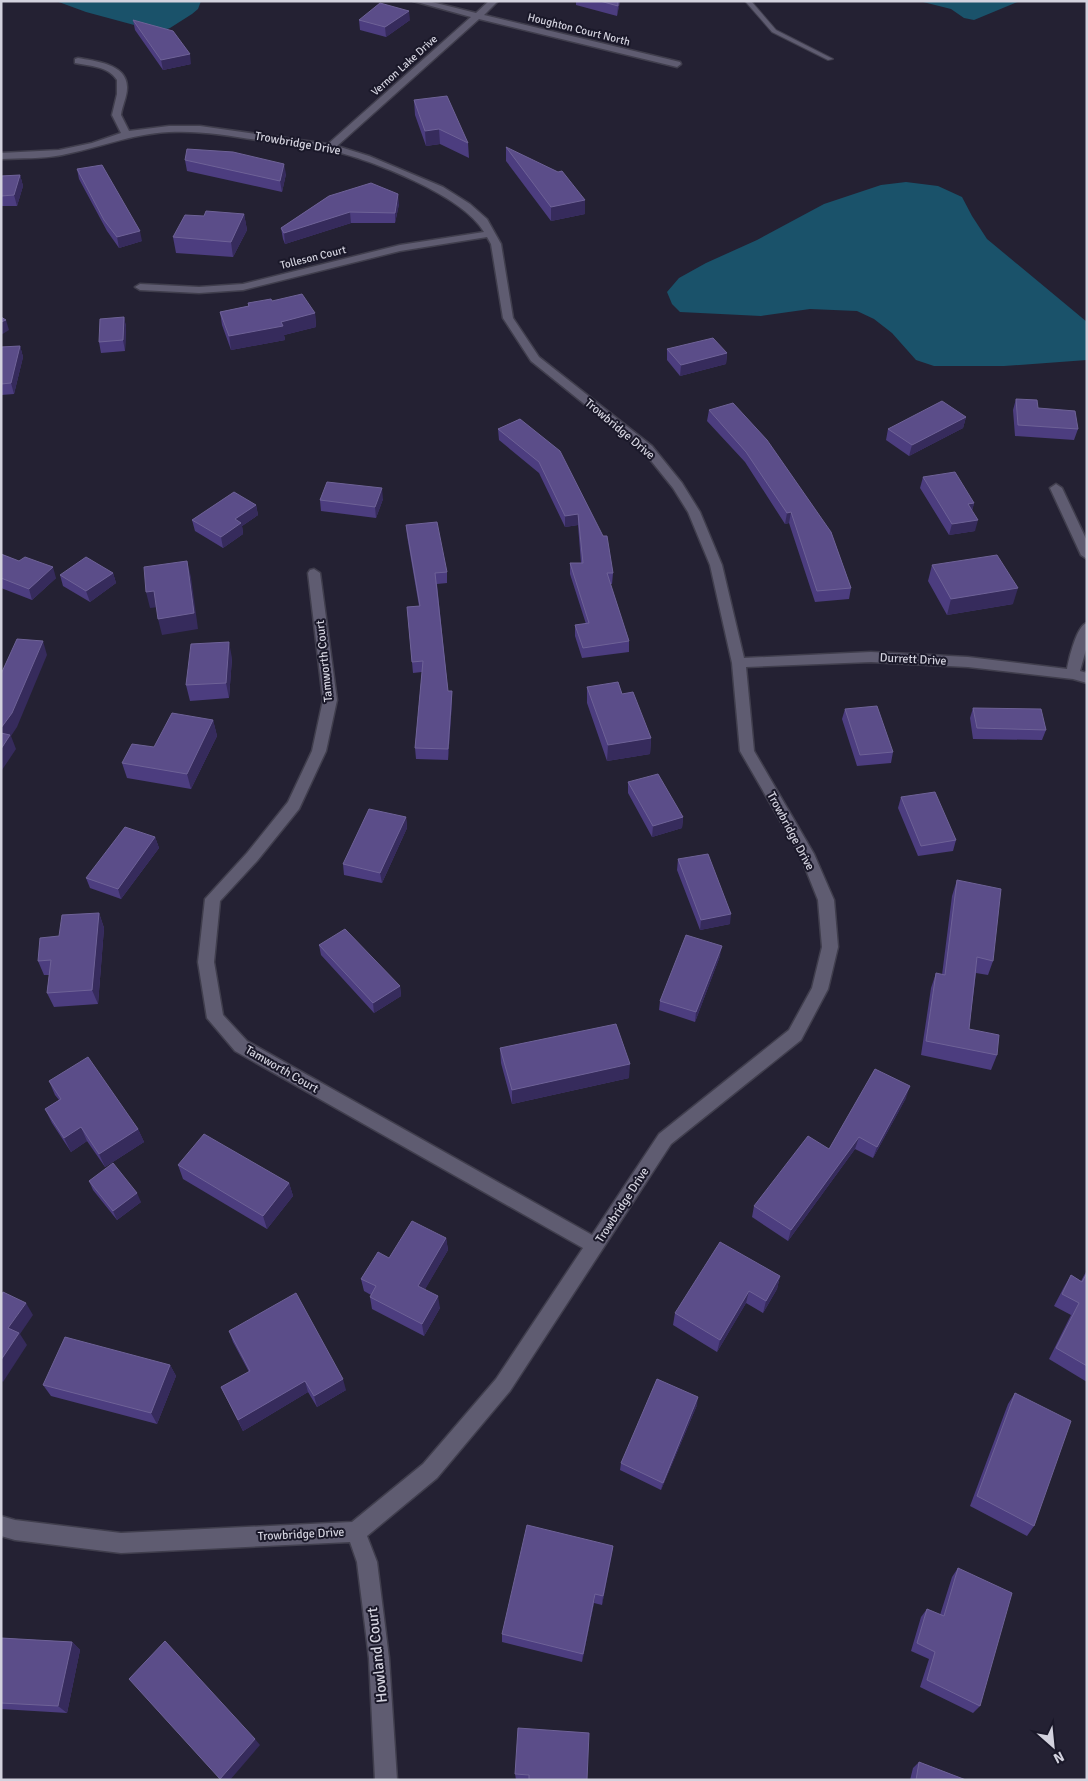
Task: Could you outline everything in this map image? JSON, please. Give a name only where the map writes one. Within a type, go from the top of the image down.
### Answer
[{"type":"street","name":"Houghton Court North","points":[[417,1],[677,64]]},
{"type":"street","name":"Vernon Lake Drive","points":[[330,147],[476,15],[494,1]]},
{"type":"street","points":[[78,61],[103,66],[114,72],[122,80],[123,88],[116,108],[119,125],[127,134]]},
{"type":"street","name":"Trowbridge Drive","points":[[1,156],[58,153],[95,145],[127,134],[169,129],[200,129],[330,147],[366,158],[440,189],[467,206],[483,221],[496,244],[508,318],[526,347],[535,359],[648,449],[678,486],[694,512],[716,565],[738,663],[747,750],[807,854],[826,900],[830,947],[820,988],[795,1035],[665,1139],[503,1385],[430,1471],[356,1532],[121,1543],[15,1530],[1,1526]]},
{"type":"street","name":"Tolleson Court","points":[[140,287],[200,290],[243,288],[400,248],[490,234]]},
{"type":"street","points":[[1056,488],[1087,555]]},
{"type":"street","name":"Tamworth Court","points":[[314,573],[330,700],[319,751],[294,805],[252,857],[213,899],[206,962],[215,1018],[241,1046],[595,1246]]},
{"type":"street","points":[[1073,674],[1076,657],[1087,627]]},
{"type":"street","name":"Durrett Drive","points":[[738,663],[871,657],[968,662],[1073,674],[1087,678]]},
{"type":"street","name":"Howland Court","points":[[356,1532],[367,1562],[379,1658],[386,1780]]},
{"type":"lane","points":[[748,1],[774,31],[830,59]]},
{"type":"water","points":[[56,1],[201,1],[198,9],[192,14],[164,30],[149,29],[86,12]]},
{"type":"water","points":[[919,1],[1020,1],[974,20],[964,18],[951,9]]},
{"type":"water","points":[[906,182],[938,186],[962,197],[987,239],[1087,322],[1087,360],[1004,366],[934,366],[916,360],[892,333],[874,319],[857,311],[810,309],[761,316],[680,312],[672,304],[667,292],[679,278],[706,263],[757,240],[824,204],[881,185]]},
{"type":"building","points":[[600,1],[618,1],[618,6]]},
{"type":"building","points":[[380,3],[409,11],[385,27],[359,20]]},
{"type":"building","points":[[133,20],[173,31],[190,54],[161,60]]},
{"type":"building","points":[[447,96],[468,143],[439,129],[425,131],[414,100]]},
{"type":"building","points":[[506,147],[558,172],[562,171],[585,200],[551,207]]},
{"type":"building","points":[[187,149],[233,152],[284,164],[280,181],[185,160]]},
{"type":"building","points":[[102,165],[140,231],[117,237],[104,220],[77,169]]},
{"type":"building","points":[[20,175],[14,195],[1,196],[1,176]]},
{"type":"building","points":[[371,183],[398,194],[395,213],[350,212],[284,233],[281,228],[329,196]]},
{"type":"building","points":[[206,211],[244,214],[231,242],[173,237],[185,215],[204,216]]},
{"type":"building","points":[[302,294],[315,313],[281,322],[283,326],[229,336],[220,312],[249,306],[248,303],[271,299],[272,301]]},
{"type":"building","points":[[124,317],[123,340],[99,342],[100,319]]},
{"type":"building","points":[[713,338],[727,353],[681,365],[667,349]]},
{"type":"building","points":[[20,346],[11,383],[1,384],[1,347]]},
{"type":"building","points":[[1016,399],[1037,400],[1038,408],[1075,411],[1078,429],[1018,425]]},
{"type":"building","points":[[942,401],[966,417],[912,445],[888,429]]},
{"type":"building","points":[[733,403],[767,440],[831,532],[851,588],[817,591],[791,512],[787,513],[746,452],[709,410]]},
{"type":"building","points":[[520,419],[560,451],[603,536],[607,536],[613,573],[607,573],[629,641],[583,648],[575,625],[589,623],[570,563],[583,563],[578,514],[565,516],[539,462],[498,429]]},
{"type":"building","points":[[955,472],[974,503],[968,504],[978,520],[952,524],[923,477]]},
{"type":"building","points":[[327,482],[382,488],[375,507],[320,500]]},
{"type":"building","points":[[234,492],[256,505],[235,519],[241,523],[221,537],[192,520]]},
{"type":"building","points":[[437,522],[447,572],[435,573],[448,691],[452,691],[448,749],[415,748],[423,661],[412,662],[407,607],[420,606],[406,525]]},
{"type":"building","points":[[1,554],[19,561],[25,557],[53,567],[29,589],[1,578]]},
{"type":"building","points":[[997,555],[1018,588],[951,599],[932,565]]},
{"type":"building","points":[[86,557],[113,573],[86,591],[60,575]]},
{"type":"building","points":[[187,561],[194,613],[158,619],[154,591],[146,592],[144,567]]},
{"type":"building","points":[[17,639],[43,641],[12,713],[1,728],[1,674]]},
{"type":"building","points":[[229,642],[226,683],[186,685],[191,644]]},
{"type":"building","points":[[618,682],[622,694],[633,692],[651,738],[608,745],[587,687]]},
{"type":"building","points":[[877,706],[893,752],[860,755],[845,709]]},
{"type":"building","points":[[973,708],[1041,709],[1046,730],[977,728]]},
{"type":"building","points":[[172,713],[213,720],[187,774],[122,763],[132,744],[154,747]]},
{"type":"building","points":[[1,733],[10,735],[1,749]]},
{"type":"building","points":[[658,774],[683,817],[653,826],[628,782]]},
{"type":"building","points":[[935,792],[956,840],[921,846],[901,797]]},
{"type":"building","points":[[369,809],[406,817],[380,873],[343,864]]},
{"type":"building","points":[[125,827],[155,837],[118,889],[86,878]]},
{"type":"building","points":[[708,854],[731,914],[701,920],[678,859]]},
{"type":"building","points":[[957,880],[1001,889],[993,961],[977,957],[969,1029],[999,1035],[997,1055],[926,1041],[936,973],[945,975]]},
{"type":"building","points":[[99,913],[92,990],[47,993],[51,960],[38,961],[40,938],[59,936],[62,915]]},
{"type":"building","points":[[345,929],[400,986],[373,1003],[319,945]]},
{"type":"building","points":[[686,935],[722,946],[696,1012],[660,1001]]},
{"type":"building","points":[[616,1024],[630,1064],[512,1090],[500,1048]]},
{"type":"building","points":[[88,1057],[138,1129],[99,1154],[81,1127],[64,1138],[45,1109],[61,1099],[49,1081]]},
{"type":"building","points":[[875,1069],[910,1086],[877,1147],[859,1137],[791,1230],[754,1206],[808,1136],[829,1149]]},
{"type":"building","points":[[204,1134],[289,1183],[263,1216],[178,1165]]},
{"type":"building","points":[[113,1163],[137,1193],[113,1211],[89,1181]]},
{"type":"building","points":[[412,1221],[446,1238],[418,1286],[438,1296],[422,1324],[370,1297],[376,1286],[361,1279],[378,1252],[389,1258]]},
{"type":"building","points":[[720,1242],[780,1276],[766,1301],[749,1291],[720,1340],[675,1313]]},
{"type":"building","points":[[1087,1273],[1087,1366],[1056,1348],[1079,1303],[1062,1294],[1071,1275],[1082,1282]]},
{"type":"building","points":[[3,1292],[26,1303],[8,1328],[19,1333],[1,1360],[1,1296]]},
{"type":"building","points":[[296,1293],[343,1379],[314,1396],[305,1381],[238,1420],[221,1387],[250,1371],[229,1331]]},
{"type":"building","points":[[65,1337],[170,1365],[151,1413],[43,1385]]},
{"type":"building","points":[[657,1379],[698,1397],[663,1483],[621,1463]]},
{"type":"building","points":[[1015,1393],[1071,1421],[1034,1526],[977,1496]]},
{"type":"building","points":[[527,1525],[613,1546],[603,1596],[595,1594],[583,1654],[502,1634]]},
{"type":"building","points":[[958,1568],[1012,1593],[980,1706],[927,1680],[935,1652],[917,1643],[927,1609],[944,1616]]},
{"type":"building","points":[[1,1638],[72,1642],[58,1706],[1,1703]]},
{"type":"building","points":[[165,1641],[255,1739],[220,1779],[129,1679]]},
{"type":"building","points":[[518,1728],[589,1733],[587,1780],[529,1780],[529,1775],[515,1774]]},
{"type":"building","points":[[919,1762],[966,1780],[916,1780]]}]
